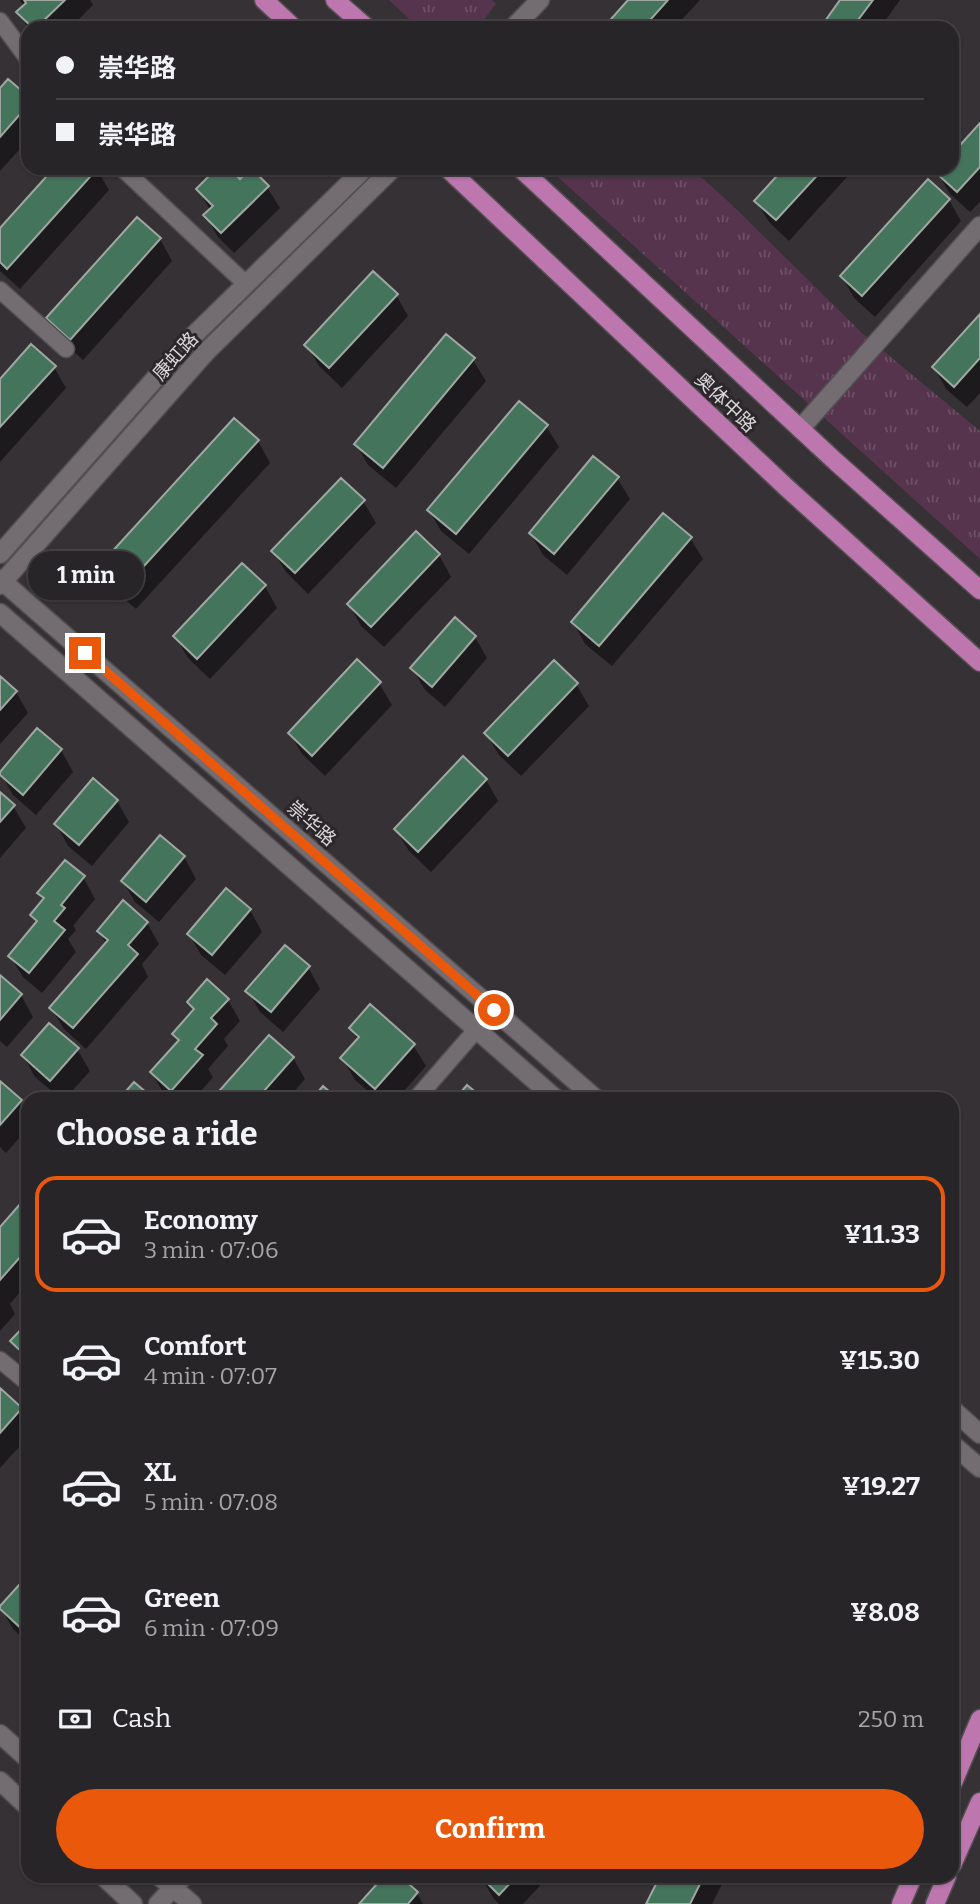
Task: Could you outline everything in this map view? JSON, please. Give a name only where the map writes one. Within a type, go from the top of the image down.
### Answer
[{"type":"main road","points":[[264,0],[286,21]]},
{"type":"main road","points":[[335,0],[359,21]]},
{"type":"main road","points":[[520,21],[540,0]]},
{"type":"main road","name":"康虹路","points":[[0,554],[191,338],[358,175]]},
{"type":"main road","name":"康虹路","points":[[1,581],[206,352],[386,175]]},
{"type":"main road","name":"奥体中路","points":[[454,175],[788,488],[980,662]]},
{"type":"main road","name":"奥体中路","points":[[528,175],[800,429],[980,590]]},
{"type":"main road","points":[[800,429],[980,226]]},
{"type":"main road","name":"崇华路","points":[[1,581],[588,1092]]},
{"type":"main road","points":[[0,613],[547,1092]]},
{"type":"main road","points":[[959,1415],[980,1434]]},
{"type":"main road","points":[[959,1450],[980,1468]]},
{"type":"main road","points":[[959,1768],[980,1719]]},
{"type":"main road","points":[[0,1734],[21,1753]]},
{"type":"main road","points":[[0,1781],[21,1800]]},
{"type":"main road","points":[[959,1849],[980,1802]]},
{"type":"main road","points":[[110,1883],[133,1904]]},
{"type":"main road","points":[[158,1904],[178,1883]]},
{"type":"main road","points":[[180,1883],[192,1904]]},
{"type":"main road","points":[[901,1904],[910,1883]]},
{"type":"main road","points":[[934,1904],[944,1883]]},
{"type":"street","points":[[0,21],[21,50]]},
{"type":"street","points":[[129,175],[246,284]]},
{"type":"street","points":[[0,290],[66,349]]},
{"type":"street","points":[[422,1092],[476,1030]]},
{"type":"street","points":[[0,1360],[21,1377]]},
{"type":"green space","points":[[389,0],[492,0],[496,4],[483,21],[412,21]]},
{"type":"green space","points":[[556,175],[699,175],[732,205],[863,334],[980,431],[980,559]]},
{"type":"building","points":[[24,0],[65,0],[43,21],[26,21],[16,12],[26,3]]},
{"type":"building","points":[[628,0],[668,0],[649,21],[609,21]]},
{"type":"building","points":[[840,0],[873,0],[857,21],[825,21]]},
{"type":"building","points":[[8,79],[21,90],[21,113],[0,137],[0,88]]},
{"type":"building","points":[[980,123],[980,167],[957,192],[938,175],[959,175],[959,146]]},
{"type":"building","points":[[48,175],[92,175],[7,269],[0,262],[0,228]]},
{"type":"building","points":[[210,175],[236,175],[240,179],[244,175],[258,175],[269,186],[221,233],[203,215],[213,206],[196,189]]},
{"type":"building","points":[[778,175],[818,175],[776,220],[754,201]]},
{"type":"building","points":[[928,179],[950,199],[862,296],[840,276]]},
{"type":"building","points":[[137,217],[161,238],[70,340],[46,318]]},
{"type":"building","points":[[373,271],[398,294],[329,368],[304,345]]},
{"type":"building","points":[[980,314],[980,358],[954,387],[932,367]]},
{"type":"building","points":[[446,334],[475,358],[383,468],[354,444]]},
{"type":"building","points":[[31,344],[56,366],[0,427],[0,379]]},
{"type":"building","points":[[519,401],[548,425],[456,534],[427,510]]},
{"type":"building","points":[[234,418],[259,440],[123,589],[98,567]]},
{"type":"building","points":[[593,456],[619,477],[554,554],[529,533]]},
{"type":"building","points":[[341,478],[365,500],[295,573],[271,551]]},
{"type":"building","points":[[663,513],[692,537],[599,646],[571,622]]},
{"type":"building","points":[[416,531],[440,554],[371,627],[347,604]]},
{"type":"building","points":[[242,563],[266,585],[197,659],[173,636]]},
{"type":"building","points":[[455,617],[476,636],[432,687],[410,668]]},
{"type":"building","points":[[357,659],[381,682],[312,756],[288,733]]},
{"type":"building","points":[[554,660],[578,683],[508,756],[484,733]]},
{"type":"building","points":[[0,676],[17,691],[0,710]]},
{"type":"building","points":[[37,728],[62,749],[23,795],[0,775],[0,772]]},
{"type":"building","points":[[463,756],[487,779],[418,852],[394,829]]},
{"type":"building","points":[[93,778],[118,800],[79,845],[54,824]]},
{"type":"building","points":[[0,792],[15,805],[0,822]]},
{"type":"building","points":[[160,835],[185,856],[146,902],[121,881]]},
{"type":"building","points":[[65,860],[85,876],[61,905],[65,908],[54,921],[65,930],[29,973],[8,956],[37,921],[30,915],[44,898],[37,893]]},
{"type":"building","points":[[226,888],[251,909],[212,955],[187,934]]},
{"type":"building","points":[[123,900],[148,922],[128,945],[138,954],[73,1028],[49,1008],[108,940],[97,931]]},
{"type":"building","points":[[285,945],[310,966],[271,1012],[245,991]]},
{"type":"building","points":[[0,975],[22,994],[0,1020]]},
{"type":"building","points":[[207,979],[229,999],[211,1018],[217,1024],[195,1049],[203,1055],[171,1091],[150,1072],[179,1040],[172,1034],[194,1009],[187,1002]]},
{"type":"building","points":[[370,1004],[415,1044],[375,1089],[340,1058],[359,1037],[349,1028]]},
{"type":"building","points":[[49,1023],[79,1048],[50,1081],[21,1055]]},
{"type":"building","points":[[269,1035],[294,1057],[263,1092],[218,1092]]},
{"type":"building","points":[[0,1081],[21,1101],[0,1125]]},
{"type":"building","points":[[134,1082],[146,1092],[125,1092]]},
{"type":"building","points":[[467,1085],[476,1092],[461,1092]]},
{"type":"building","points":[[323,1086],[330,1092],[318,1092]]},
{"type":"building","points":[[21,1203],[21,1256],[0,1280],[0,1227]]},
{"type":"building","points":[[21,1329],[21,1351],[10,1341]]},
{"type":"building","points":[[0,1388],[21,1409],[0,1433]]},
{"type":"building","points":[[21,1583],[21,1628],[0,1606]]},
{"type":"building","points":[[378,1883],[408,1883],[418,1892],[408,1904],[359,1904]]},
{"type":"building","points":[[487,1883],[510,1883],[499,1895]]},
{"type":"building","points":[[656,1883],[700,1883],[690,1904],[646,1904]]},
{"type":"route","points":[[85,653],[494,1010]]}]
